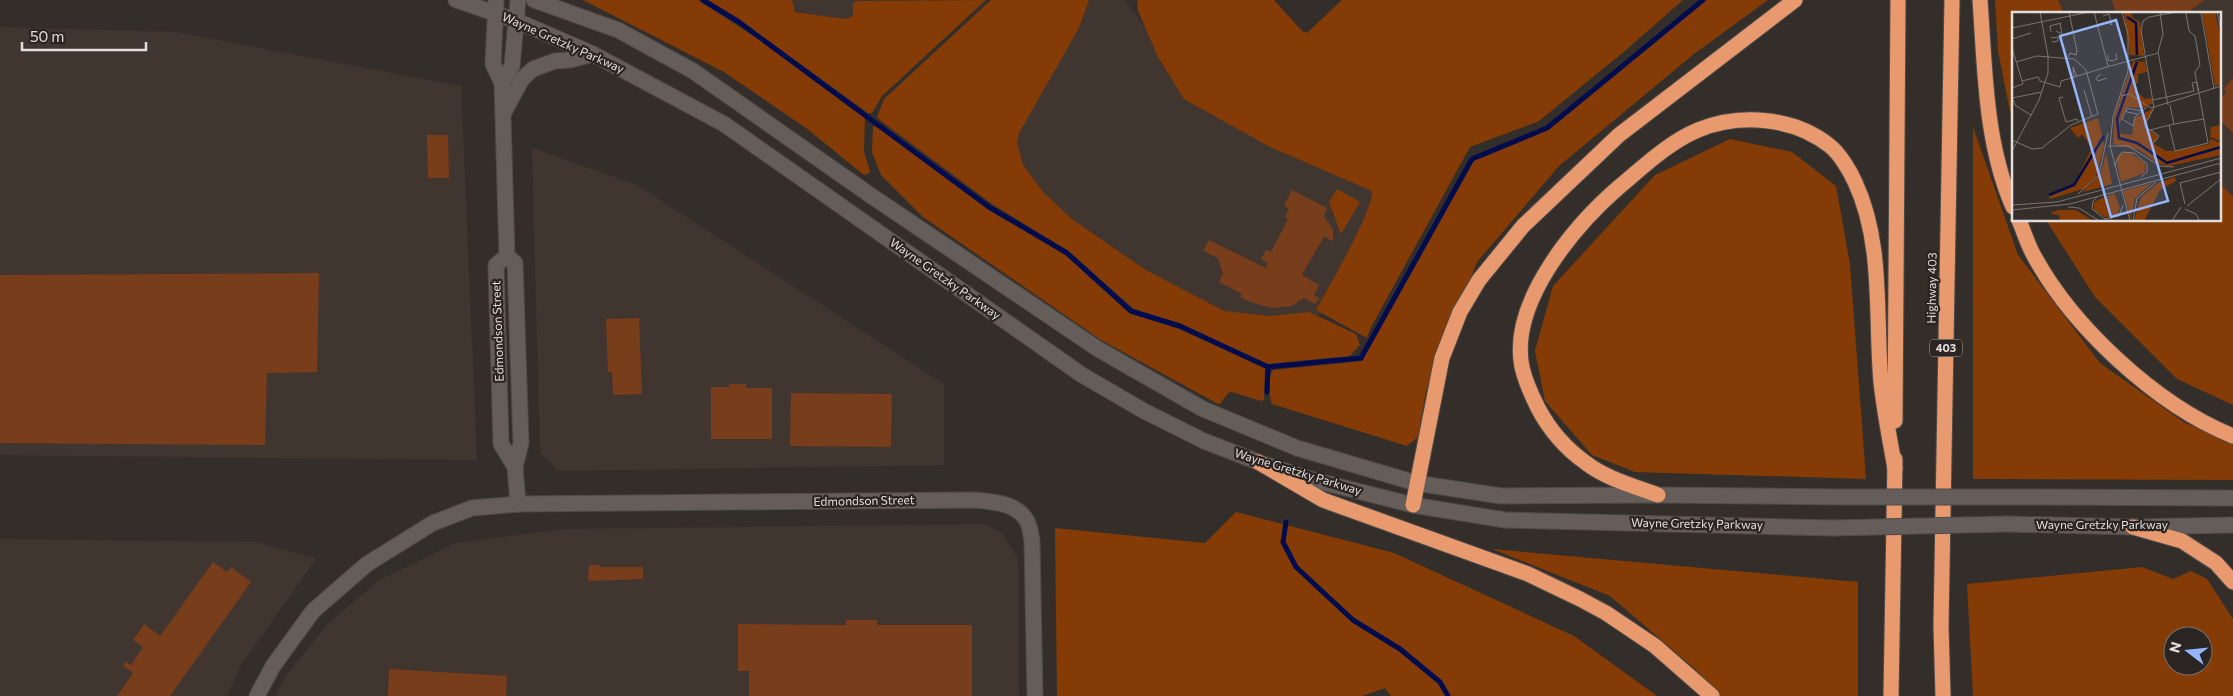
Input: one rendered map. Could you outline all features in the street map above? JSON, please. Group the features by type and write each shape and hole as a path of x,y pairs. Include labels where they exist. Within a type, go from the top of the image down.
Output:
{"highway":[{"path":"1413,505 1442,358 1460,312 1479,280 1523,226 1619,135 1795,0"},
{"path":"1891,696 1898,0"},
{"name":"Highway 403","path":"1943,696 1941,626 1952,0"},
{"path":"1980,0 1991,125 2002,181 2012,205"},
{"path":"1658,494 1619,481 1588,465 1549,429 1533,398 1522,366 1521,345 1524,321 1536,290 1560,253 1579,225 1606,198 1646,164 1698,130 1748,119 1792,127 1813,136 1831,147 1855,181 1867,214 1875,257 1881,382 1894,469"},
{"path":"2019,221 2032,252 2054,287 2102,345 2133,374 2168,399 2218,430 2233,436"},
{"path":"1258,462 1323,500 1528,574 1580,599 1606,613 1655,646 1712,696"},
{"path":"2133,527 2182,541 2216,563 2233,582"},
{"path":"1941,626 1952,696"}],"main road":[{"name":"Wayne Gretzky Parkway","path":"456,0 496,6 517,21 593,54 724,124 1082,375 1144,411 1204,441 1258,462 1310,478 1413,505 1505,520 1833,528 2007,524 2133,527 2233,525"},
{"name":"Edmondson Street","path":"502,83 512,66 518,0"},
{"name":"Wayne Gretzky Parkway","path":"534,0 618,30 693,71 1025,301 1098,349 1203,409 1297,448 1416,483 1501,496 1658,494 1842,497 2233,498"},
{"name":"Edmondson Street","path":"496,6 494,64 502,83 507,256 515,263 521,443 515,467 518,504"},
{"path":"502,115 522,79 533,69 555,61 570,60 593,54"},
{"name":"Edmondson Street","path":"257,696 273,666 313,611 367,564 433,523 472,508 518,504 976,500 999,503 1016,509 1028,521 1032,541 1035,696"}],"shaded area":[{"path":"583,0 698,0 787,58 865,116 864,152 870,171 864,175 806,128 724,72"},
{"path":"707,0 792,0 795,12 845,19 853,16 853,3 858,1 986,0 882,96 872,113 868,113 770,42"},
{"path":"783,0 931,0 891,33 795,10"},
{"path":"991,0 1089,0 1079,28 1019,133 1017,143 1023,165 1044,193 1072,219 1144,269 1224,311 1270,316 1309,312 1356,334 1360,345 1350,356 1268,364 1182,325 1134,309 1068,251 992,204 881,121 877,117 884,99"},
{"path":"1078,0 1125,0 1192,93 1387,193 1300,350 1186,298 995,176"},
{"path":"1137,0 1274,0 1302,31 1307,33 1342,0 1683,0 1626,50 1539,121 1470,147 1370,329 1367,338 1316,310 1340,268 1366,215 1372,191 1270,147 1184,99 1158,57 1138,11"},
{"path":"1705,0 1768,0 1694,54 1559,166 1477,262 1426,391 1418,437 1407,446 1272,404 1269,382 1273,370 1362,361 1473,161 1547,130"},
{"path":"1995,0 2058,0 2063,12 2012,12 2012,122 1998,51"},
{"path":"2058,0 2233,0 2233,196 2220,184 2220,12 2063,12"},
{"path":"0,27 175,32 461,86 477,460 0,455"},
{"path":"876,126 989,210 1063,253 1129,313 1179,329 1265,368 1264,400 1261,401 1232,392 1228,393 1218,404 1101,340 923,217 881,175 872,152 873,127"},
{"path":"1973,127 2018,255 2100,363 2185,423 2233,442 2233,480 1973,479"},
{"path":"1730,139 1792,152 1836,186 1850,264 1866,479 1635,472 1592,455 1545,401 1535,351 1553,286 1655,175"},
{"path":"532,148 637,185 944,384 944,465 558,471 540,453"},
{"path":"2220,184 2233,196 2233,405 2177,379 2095,297 2047,221 2220,221"},
{"path":"1337,189 1360,202 1341,234 1329,202"},
{"path":"1236,512 1394,553 1574,636 1657,696 1391,696 1385,688 1362,696 1057,696 1055,528 1205,543"},
{"path":"984,524 1002,533 1018,559 1019,696 275,696 286,676 326,626 378,581 455,543 565,529"},
{"path":"0,539 257,542 316,559 241,665 227,696 0,696"},
{"path":"1492,549 1858,582 1858,696 1721,696 1694,668 1610,596"},
{"path":"2142,567 2173,579 2191,571 2207,579 2233,619 2233,696 1973,696 1967,584"}],"building":[{"path":"2112,0 2205,0 2188,12 2115,12"},
{"path":"2233,78 2233,133 2220,120 2220,99 2226,93 2223,89"},
{"path":"427,135 448,135 449,178 428,178"},
{"path":"1292,190 1327,208 1324,216 1333,230 1333,241 1324,237 1302,275 1319,285 1314,295 1319,298 1315,304 1304,298 1292,306 1272,308 1250,302 1240,297 1242,294 1219,282 1223,274 1218,258 1203,251 1209,240 1266,268 1268,263 1261,259 1266,250 1271,252 1288,219 1285,217 1289,209 1284,206"},
{"path":"319,273 317,372 267,373 265,445 0,443 0,275"},
{"path":"639,318 642,394 613,395 612,372 608,372 606,319"},
{"path":"729,384 746,384 746,388 772,388 772,439 711,439 711,387 729,387"},
{"path":"791,393 892,394 891,447 790,446"},
{"path":"213,562 227,572 231,567 251,582 170,696 117,696 133,673 123,666 126,662 131,665 143,647 133,640 144,624 160,636"},
{"path":"589,565 600,565 600,567 643,567 643,579 589,581"},
{"path":"846,620 877,620 877,625 972,625 972,696 749,696 749,671 738,671 738,624 846,625"},
{"path":"389,669 507,676 506,696 388,696"}],"waterway":[{"path":"703,0 739,22 989,207 1067,253 1131,311 1180,326 1268,367 1361,358 1472,159 1547,128 1703,0"},
{"path":"1267,392 1268,367"},
{"path":"1286,522 1283,542 1296,567 1353,620 1400,649 1440,682 1448,696"}]}
